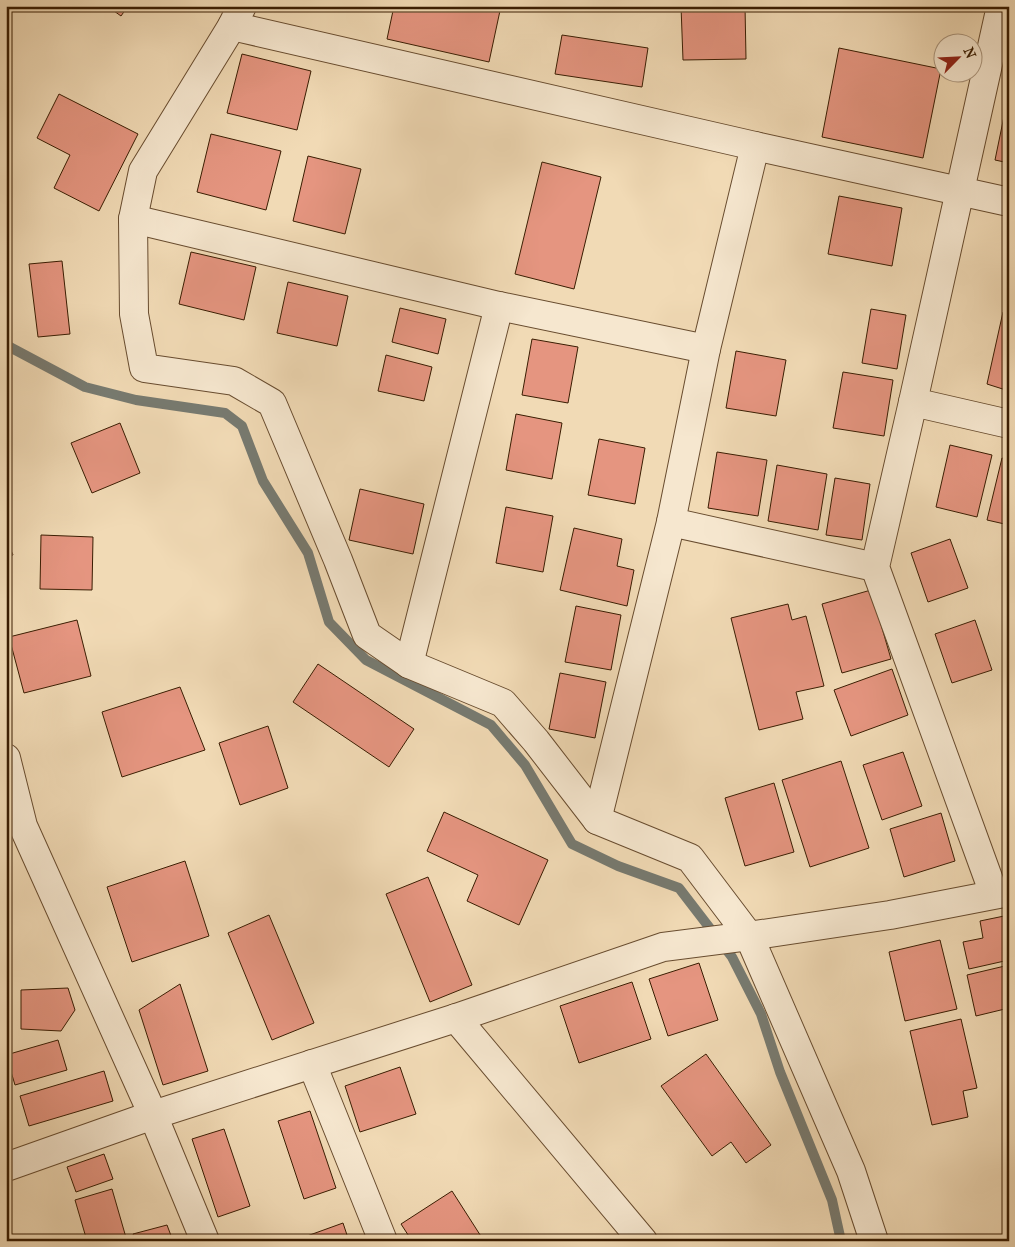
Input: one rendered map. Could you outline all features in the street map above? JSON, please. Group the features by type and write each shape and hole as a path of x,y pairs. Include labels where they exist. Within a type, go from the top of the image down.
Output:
{"street":[{"path":"6,1167 153,1115 456,1018 663,947 890,915 1001,893 875,567 1001,6"},
{"path":"874,1241 851,1171 741,937 690,858 597,820 536,741 503,703 409,664 367,635 338,560 272,403 234,381 144,368 134,314 133,219 143,171 237,16 755,146 1009,202"},
{"path":"597,820 671,522 706,349 755,146"},
{"path":"133,219 499,306 706,349"},
{"path":"409,664 499,306"},
{"path":"913,402 1009,424"},
{"path":"671,522 875,567"},
{"path":"6,758 23,826 153,1115 205,1241"},
{"path":"456,1018 643,1241"},
{"path":"312,1064 382,1241"}],"building":[{"path":"107,6 128,6 121,16"},
{"path":"394,6 501,6 489,62 387,39"},
{"path":"681,6 745,6 746,59 683,60"},
{"path":"562,35 648,48 642,87 555,74"},
{"path":"839,48 932,67 932,82 938,82 923,158 822,137"},
{"path":"242,54 311,71 297,130 227,113"},
{"path":"1009,92 1009,163 995,160"},
{"path":"59,94 138,134 99,211 54,188 70,155 37,138"},
{"path":"211,134 281,151 266,210 197,192"},
{"path":"308,156 361,169 345,234 293,221"},
{"path":"542,162 601,177 574,289 515,274"},
{"path":"839,196 902,208 892,266 828,254"},
{"path":"191,252 256,267 244,320 179,304"},
{"path":"62,261 70,334 38,337 29,264"},
{"path":"288,282 348,296 337,346 277,333"},
{"path":"400,308 446,319 438,354 392,342"},
{"path":"871,309 906,315 897,369 862,363"},
{"path":"1003,312 1009,313 1009,391 987,384"},
{"path":"532,339 578,347 568,403 522,395"},
{"path":"736,351 786,360 776,416 726,408"},
{"path":"386,355 432,367 424,401 378,391"},
{"path":"843,372 893,380 884,436 833,428"},
{"path":"516,414 562,423 552,479 506,470"},
{"path":"120,423 140,473 92,493 71,443"},
{"path":"599,439 645,448 635,504 588,495"},
{"path":"950,445 992,455 977,517 936,507"},
{"path":"717,452 767,460 758,516 708,508"},
{"path":"1002,458 1009,460 1009,525 987,520"},
{"path":"777,465 827,474 818,530 768,521"},
{"path":"835,478 870,484 862,540 826,535"},
{"path":"360,489 424,504 413,554 349,540"},
{"path":"506,507 553,516 543,572 496,563"},
{"path":"574,528 622,539 617,566 634,570 627,606 560,590"},
{"path":"41,535 93,537 92,590 40,589"},
{"path":"6,538 13,555 6,558"},
{"path":"950,539 968,588 928,602 911,553"},
{"path":"871,590 891,659 842,673 822,604"},
{"path":"788,604 792,620 806,616 824,686 796,692 803,719 759,730 731,618"},
{"path":"576,606 621,615 611,670 565,662"},
{"path":"77,620 91,676 24,693 9,637"},
{"path":"975,620 992,670 952,683 935,634"},
{"path":"318,664 414,729 389,767 293,702"},
{"path":"892,669 908,715 851,736 834,690"},
{"path":"560,673 606,682 595,738 549,729"},
{"path":"180,687 205,750 122,777 102,712"},
{"path":"268,726 288,788 240,805 219,743"},
{"path":"903,752 922,806 882,820 863,765"},
{"path":"841,761 869,848 810,867 782,780"},
{"path":"774,783 794,852 745,866 725,798"},
{"path":"444,812 548,860 519,925 467,901 478,875 427,851"},
{"path":"941,813 955,861 904,877 890,829"},
{"path":"185,861 209,936 132,962 107,887"},
{"path":"428,877 472,985 430,1002 386,894"},
{"path":"269,915 314,1023 272,1040 228,933"},
{"path":"1009,915 1009,960 969,969 963,942 983,938 980,921"},
{"path":"940,940 957,1009 905,1021 889,952"},
{"path":"699,963 718,1020 668,1036 649,979"},
{"path":"1009,965 1009,1008 976,1016 967,975"},
{"path":"632,982 651,1039 579,1063 560,1006"},
{"path":"180,984 208,1071 163,1085 139,1010"},
{"path":"68,988 75,1010 61,1031 21,1029 21,990"},
{"path":"961,1019 977,1088 963,1091 968,1117 932,1125 910,1031"},
{"path":"58,1040 67,1070 15,1085 6,1055"},
{"path":"706,1054 771,1145 746,1163 731,1142 712,1156 661,1086"},
{"path":"400,1067 416,1114 360,1132 345,1086"},
{"path":"104,1071 113,1101 29,1126 20,1096"},
{"path":"310,1111 336,1188 304,1199 278,1121"},
{"path":"224,1129 250,1206 218,1217 192,1139"},
{"path":"104,1154 113,1179 76,1192 67,1167"},
{"path":"112,1189 127,1241 87,1241 75,1200"},
{"path":"452,1191 484,1241 412,1241 401,1224"},
{"path":"343,1223 349,1241 309,1241 307,1236"},
{"path":"167,1225 173,1241 136,1241 133,1234"}],"waterway":[{"path":"6,345 85,387 136,400 225,413 242,426 263,481 308,553 329,622 366,660 491,725 525,765 572,844 618,866 679,888 732,957 761,1014 780,1072 832,1200 841,1241"}]}
